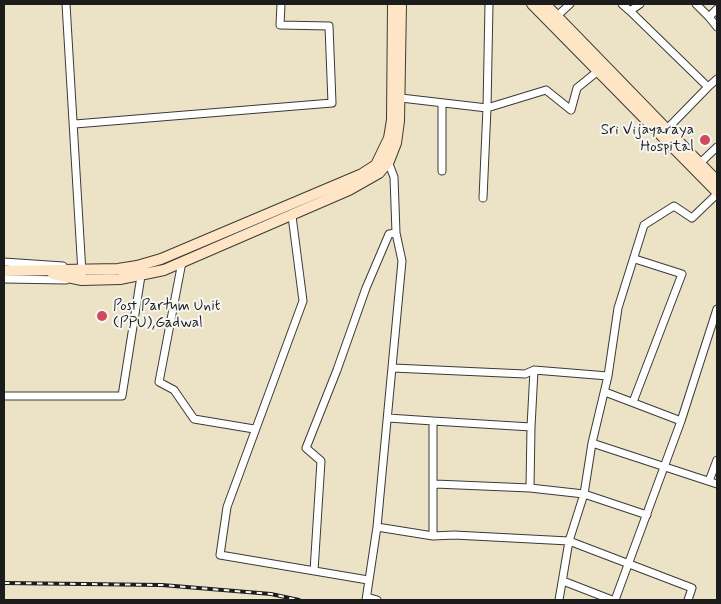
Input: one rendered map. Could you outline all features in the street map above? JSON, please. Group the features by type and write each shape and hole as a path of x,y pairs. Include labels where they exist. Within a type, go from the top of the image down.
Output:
{"main road":[{"path":"4,271 82,268 118,269 161,259 346,183 376,165 386,158 392,120 393,4"},
{"path":"38,271 82,280 141,276 182,262 292,216 366,182 379,173 396,143 401,98 402,4"},
{"path":"532,4 598,71 697,166 717,180"},
{"path":"545,4 667,129 717,193"}],"street":[{"path":"4,279 82,280 75,124 66,4"},
{"path":"75,124 332,103 328,26 280,25 280,4"},
{"path":"483,198 489,4"},
{"path":"557,16 570,4"},
{"path":"622,4 708,87"},
{"path":"630,11 640,4"},
{"path":"696,4 717,27"},
{"path":"709,17 717,8"},
{"path":"401,98 486,108 546,90 571,110 578,88 598,71"},
{"path":"667,129 717,79"},
{"path":"442,103 442,171"},
{"path":"697,166 717,146"},
{"path":"377,600 366,598 377,528 402,261 396,233 394,177 386,158"},
{"path":"559,600 569,541 584,494 592,443 606,392 618,308 635,259 644,225 674,206 692,218 717,193"},
{"path":"292,216 303,301 254,429 227,508 220,555 368,580"},
{"path":"314,571 321,461 306,448 337,370 366,288 389,234 396,233"},
{"path":"633,402 682,274 635,259"},
{"path":"4,262 35,262 82,268"},
{"path":"182,262 159,382 174,390 194,419 254,429"},
{"path":"4,396 122,396 141,276"},
{"path":"562,581 613,600 647,515 681,421 717,309"},
{"path":"393,368 525,374 534,370 608,376"},
{"path":"530,488 534,370"},
{"path":"606,392 681,421"},
{"path":"388,418 531,427"},
{"path":"433,420 435,484 433,536"},
{"path":"592,443 717,484"},
{"path":"709,482 717,460"},
{"path":"435,484 530,488 584,494 647,515"},
{"path":"377,528 433,536 454,535 569,541 692,588 688,600"}],"railway":[{"path":"4,583 162,585 271,594 299,600"}],"place":[{"name":"Sri Vijayaraya Hospital","path":"705,140"},
{"name":"Post Partum Unit (PPU),Gadwal","path":"102,316"}]}
